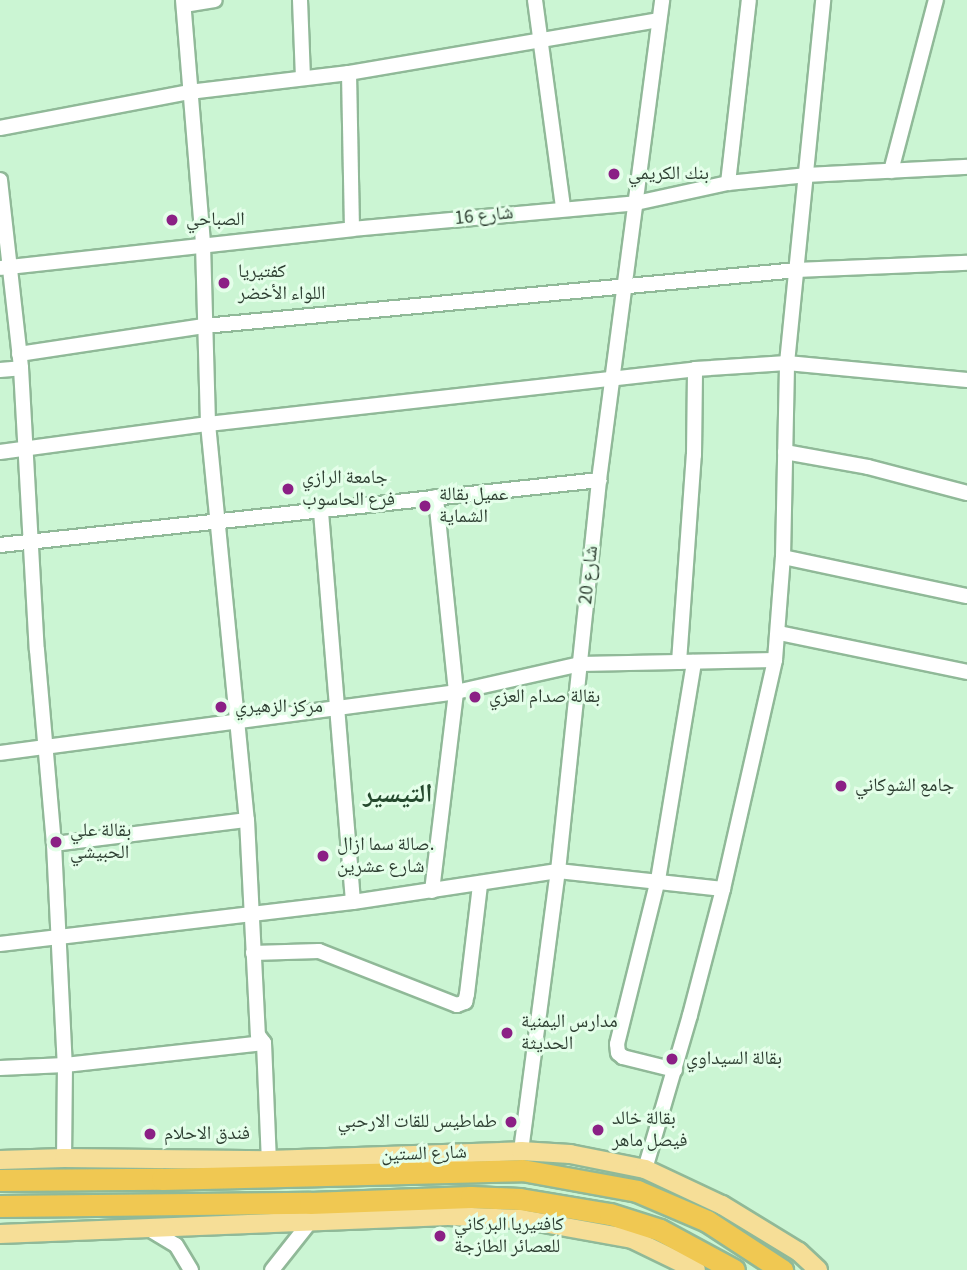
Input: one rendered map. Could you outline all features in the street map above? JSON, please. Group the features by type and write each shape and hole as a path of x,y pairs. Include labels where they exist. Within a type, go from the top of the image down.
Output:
{"highway":[{"name":"شارع الستين","path":"0,1180 162,1180 385,1164 522,1170 637,1191 707,1221 782,1270"},
{"path":"0,1206 310,1213 471,1197 520,1199 610,1214 660,1230 734,1270"}],"main road":[{"name":"شارع الستين","path":"0,1160 269,1160 385,1164 521,1151 570,1154 645,1170 722,1205 799,1252 818,1270"},
{"path":"0,1234 147,1228 310,1213 521,1219 632,1239 696,1270"}],"street":[{"path":"215,0 183,3 203,244 208,424 247,820 258,1035 264,1043 269,1160"},
{"path":"300,0 303,78"},
{"path":"535,0 563,208"},
{"name":"شارع 20","path":"521,1151 558,871 599,480 662,0"},
{"path":"728,183 749,0"},
{"path":"645,1170 675,1070 723,889 775,660 783,556 787,363 808,175 823,0"},
{"path":"891,172 936,0"},
{"path":"0,128 189,92 349,73 541,38 659,20"},
{"path":"349,73 352,229"},
{"name":"شارع 16","path":"5,267 203,244 636,203 728,183 808,175 967,167"},
{"path":"0,180 5,267 20,361 44,746 54,844 65,1065 64,1158"},
{"path":"0,370 20,361 204,326 797,270 967,263"},
{"path":"0,453 208,424 695,369 787,363 967,380"},
{"path":"675,1070 624,1057 618,1053 617,1044 658,880 686,662 695,369"},
{"path":"785,452 868,467 967,493"},
{"path":"0,545 599,480"},
{"path":"432,891 456,692 436,497"},
{"path":"321,512 353,902"},
{"path":"783,556 967,596"},
{"path":"779,632 967,672"},
{"path":"0,753 456,692 580,664 775,660"},
{"path":"54,844 247,820"},
{"path":"0,944 353,902 480,885 558,871 723,889"},
{"path":"253,953 319,951 457,1005 465,1002 467,994 480,885"},
{"path":"0,1068 65,1065 264,1043"},
{"path":"277,1267 310,1213"},
{"path":"147,1228 176,1245 191,1270"}],"place":[{"name":"بنك الكريمي","path":"614,174"},
{"name":"الصباحي","path":"172,220"},
{"name":"كفتيريا اللواء الأخضر","path":"224,283"},
{"name":"جامعة الرازي فرع الحاسوب","path":"288,489"},
{"name":"عميل بقالة الشماية","path":"425,506"},
{"name":"بقالة صدام العزي","path":"475,697"},
{"name":"مركز الزهيري","path":"221,707"},
{"name":"جامع الشوكاني","path":"841,786"},
{"name":"بقالة علي الحبيشي","path":"56,842"},
{"name":"صالة سما ازال. شارع عشرين","path":"323,856"},
{"name":"مدارس اليمنية الحديثة","path":"507,1033"},
{"name":"بقالة السيداوي","path":"672,1059"},
{"name":"طماطيس للقات الارحبي","path":"511,1122"},
{"name":"بقالة خالد فيصل ماهر","path":"598,1130"},
{"name":"فندق الاحلام","path":"150,1134"},
{"name":"كافتيريا البركاني للعصائر الطازجة","path":"440,1236"}],"district":[{"name":"التيسير","path":"398,794"}]}
